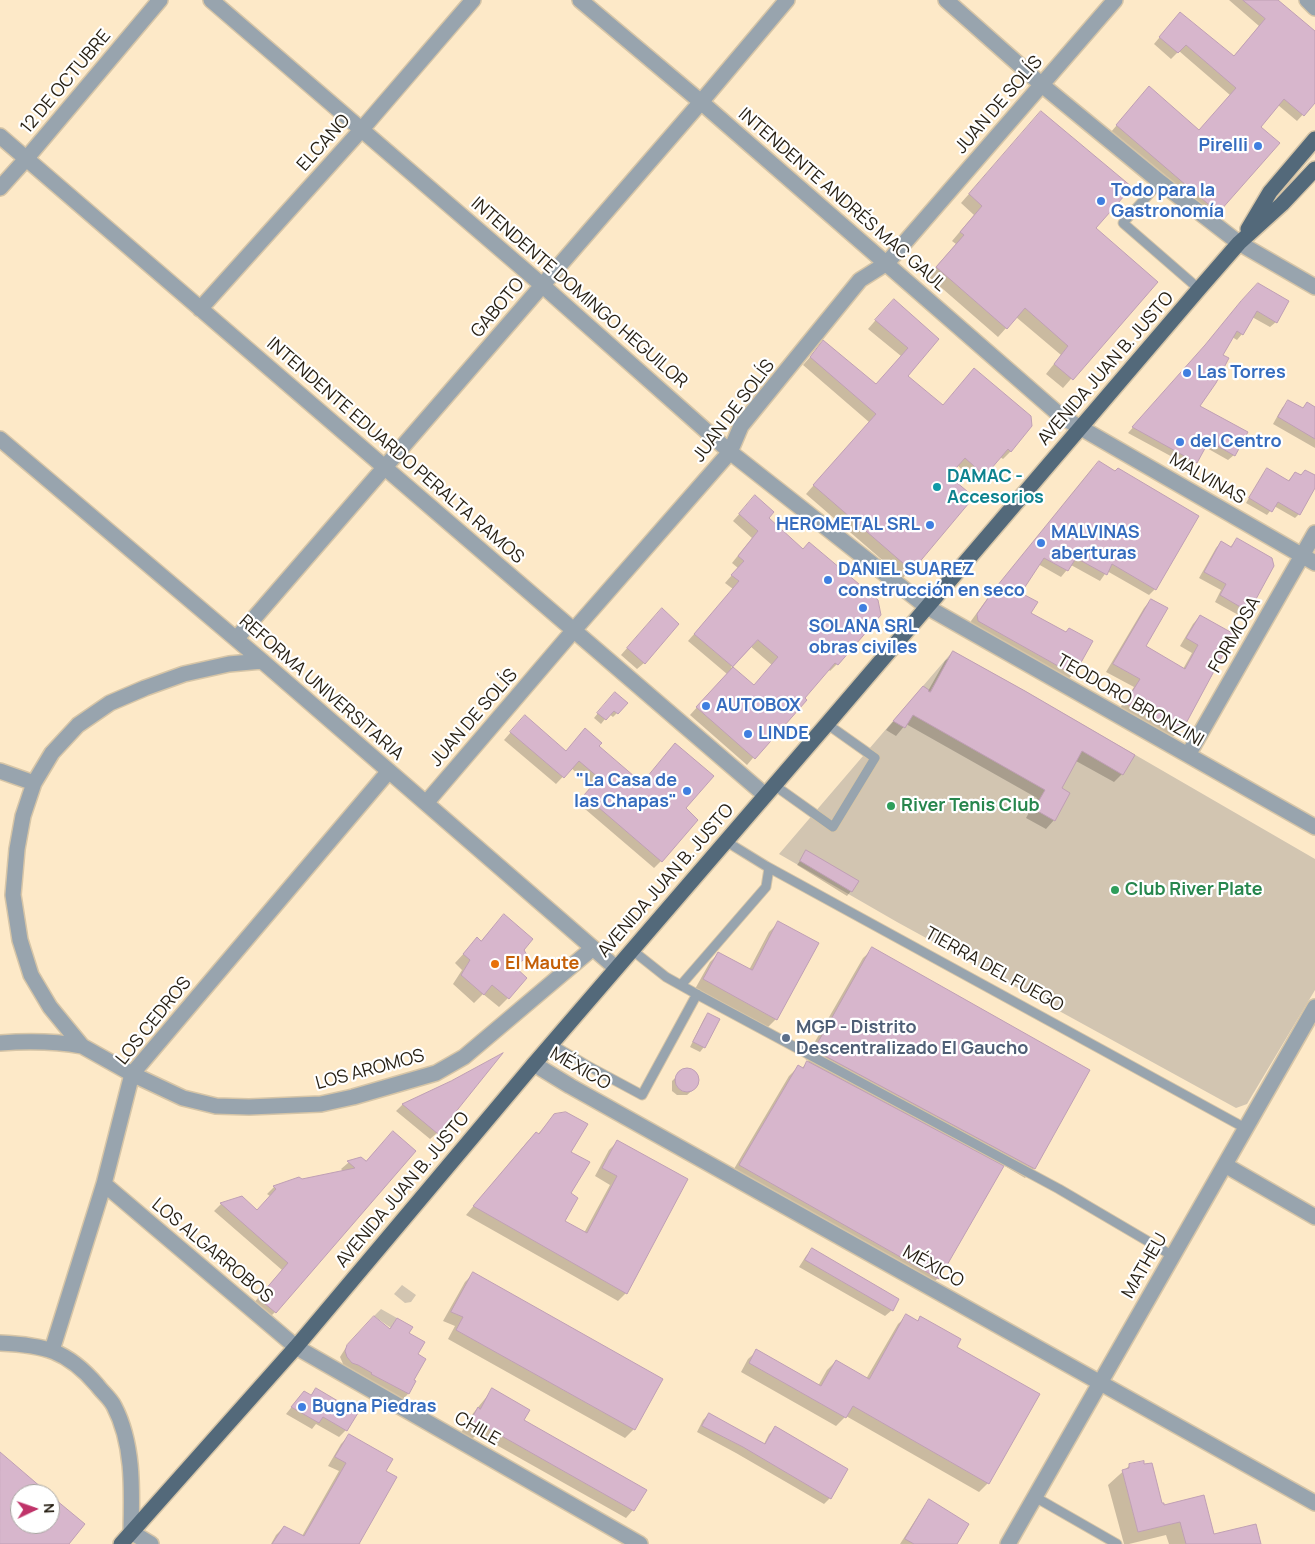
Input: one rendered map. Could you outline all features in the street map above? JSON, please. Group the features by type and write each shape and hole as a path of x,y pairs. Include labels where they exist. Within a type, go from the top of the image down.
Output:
{"main road":[{"name":"AVENIDA JUAN B. JUSTO","path":"1239,243 1270,192 1315,138"},
{"name":"AVENIDA JUAN B. JUSTO","path":"126,1538 296,1347 551,1044 727,842 769,790 828,724 1199,289 1239,243 1282,204 1315,169"}],"street":[{"name":"12 DE OCTUBRE","path":"0,188 160,0"},
{"name":"INTENDENTE DOMINGO HEGUILOR","path":"211,0 542,285 730,452 927,607"},
{"name":"ELCANO","path":"200,308 362,129 473,0"},
{"name":"INTENDENTE ANDRÉS MAC GAUL","path":"580,0 701,102 1062,417 1080,428"},
{"name":"GABOTO","path":"236,639 386,468 787,0"},
{"path":"946,0 1042,85 1160,182 1239,243 1315,288"},
{"name":"JUAN DE SOLÍS","path":"426,803 730,452 741,426 860,280 887,263 1115,0"},
{"path":"1307,0 1315,8"},
{"name":"INTENDENTE EDUARDO PERALTA RAMOS","path":"0,136 574,630 769,790"},
{"name":"MALVINAS","path":"1080,428 1309,559"},
{"name":"REFORMA UNIVERSITARIA","path":"0,439 262,661 616,968"},
{"name":"FORMOSA","path":"1188,755 1309,559 1315,533"},
{"name":"TEODORO BRONZINI","path":"927,607 1315,827"},
{"name":"LOS AROMOS","path":"262,661 229,664 184,674 110,703 78,725 52,753 34,783 23,816 17,849 14,895 20,940 31,975 50,1006 82,1046 132,1074 183,1098 216,1106 280,1107 320,1104 353,1097 436,1073 464,1057 593,948"},
{"path":"0,771 34,783"},
{"name":"LOS CEDROS","path":"52,1350 104,1184 132,1074 389,771"},
{"name":"MATHEU","path":"1008,1544 1315,1006"},
{"path":"0,1043 30,1040 61,1042 82,1046"},
{"name":"MÉXICO","path":"534,1064 1315,1503"},
{"path":"1224,1165 1315,1217"},
{"name":"LOS ALGARROBOS","path":"104,1184 296,1347"},
{"path":"0,1343 52,1350 68,1358 87,1373 113,1405 122,1425 128,1450 132,1488 126,1538 151,1544"},
{"name":"CHILE","path":"296,1347 640,1544"}],"lane":[{"path":"1160,182 1123,223 1199,289"},
{"path":"769,790 833,827 875,758 828,724"},
{"name":"TIERRA DEL FUEGO","path":"727,842 769,868 1245,1128"},
{"path":"681,985 766,887 769,868"},
{"path":"632,950 681,985 1059,1189 1173,1256"},
{"path":"551,1044 642,1095 697,994"},
{"path":"1035,1497 1117,1544"}],"shaded area":[{"name":"Club River Plate","path":"953,651 1315,859 1315,990 1247,1104 1236,1108 897,922 779,854"},
{"path":"402,1285 416,1295 411,1302 405,1303 394,1294"},
{"path":"381,1309 397,1318 391,1328 374,1316"}],"building":[{"path":"1243,0 1278,0 1315,31 1315,103 1304,116 1284,99 1261,127 1280,143 1220,211 1215,210 1116,125 1149,86 1199,130 1236,88 1186,45 1178,53 1159,37 1180,12 1234,56 1265,19"},
{"path":"1041,111 1132,187 1096,228 1158,282 1073,380 1054,364 1068,346 1025,308 1007,329 936,267 964,235 960,232 982,206 969,194"},
{"path":"1258,283 1289,301 1277,323 1257,311 1243,335 1237,331 1223,355 1229,358 1216,383 1200,406 1248,432 1235,456 1209,441 1197,463 1132,427 1205,345 1241,301"},
{"path":"894,299 939,339 908,376 943,405 974,368 1031,416 1032,426 1011,452 1008,449 985,476 965,458 949,476 974,497 912,571 813,485 876,414 810,357 823,340 876,384 908,348 875,320"},
{"path":"1288,400 1303,408 1307,402 1315,407 1315,439 1278,417"},
{"path":"1099,461 1115,471 1118,468 1199,516 1156,590 1112,564 1107,575 1076,558 1068,571 1044,558 1021,593 1038,602 1031,613 1066,632 1069,628 1093,641 1074,675 978,621 977,614 993,591"},
{"path":"1267,468 1289,481 1295,472 1301,475 1305,470 1315,475 1315,488 1300,515 1278,502 1272,512 1249,498"},
{"path":"755,495 774,512 769,518 803,549 809,542 878,600 881,615 838,665 835,663 805,698 807,700 755,759 696,707 733,667 694,634 739,581 731,575 744,561 738,556 758,531 739,514","holes":["758,640 778,657 754,685 733,667"]},
{"path":"1237,538 1272,558 1274,566 1249,612 1220,595 1226,584 1204,572 1221,541 1231,547"},
{"path":"1151,599 1168,608 1146,646 1185,669 1198,645 1186,638 1200,615 1234,634 1183,729 1175,731 1125,703 1140,679 1113,664"},
{"path":"662,608 679,624 645,664 627,648"},
{"path":"953,651 1135,755 1123,775 1082,751 1062,788 1070,793 1055,821 1034,809 1045,790 913,715 905,728 893,721 923,686 930,692"},
{"path":"615,692 628,703 618,714 614,711 606,720 597,713"},
{"path":"525,715 566,751 585,728 602,743 599,746 642,783 675,743 714,776 686,808 698,820 662,862 584,795 599,778 579,761 564,778 510,732"},
{"path":"806,850 859,881 852,892 800,861"},
{"path":"504,914 533,939 524,950 528,957 514,966 527,978 509,999 492,985 484,995 461,975 470,960 463,954 477,937 481,941"},
{"path":"778,921 819,943 777,1020 703,979 718,952 752,970"},
{"path":"872,947 1090,1070 1035,1169 814,1050"},
{"path":"708,1013 720,1019 705,1048 693,1042"},
{"path":"503,1053 438,1134 402,1104 451,1081"},
{"path":"807,1061 1004,1166 939,1279 739,1165 798,1065 803,1068"},
{"path":"687,1068 692,1069 698,1075 698,1085 692,1091 687,1092 682,1091 676,1085 675,1080 676,1075 682,1069"},
{"path":"566,1112 588,1124 571,1152 590,1162 571,1193 578,1198 565,1221 587,1233 617,1176 602,1168 617,1140 688,1179 627,1294 473,1206 536,1132 539,1134 554,1114"},
{"path":"393,1131 416,1151 276,1313 258,1298 288,1263 220,1203 242,1196 257,1210 276,1189 273,1186 299,1177 302,1179 355,1168 347,1161 361,1157 366,1161"},
{"path":"812,1248 899,1299 893,1311 805,1260"},
{"path":"473,1272 663,1379 635,1430 456,1330 463,1317 451,1312"},
{"path":"906,1314 918,1321 920,1316 961,1339 957,1347 1040,1394 989,1484 853,1406 846,1418 749,1363 756,1349 821,1386 836,1360 869,1379"},
{"path":"374,1316 390,1329 397,1318 413,1327 409,1333 425,1342 418,1354 426,1359 414,1380 416,1381 409,1394 352,1363 347,1357 345,1351 347,1345"},
{"path":"316,1388 358,1413 347,1431 323,1417 319,1423 291,1407 304,1391 311,1395"},
{"path":"492,1388 530,1410 524,1420 647,1490 634,1511 484,1426 481,1432 468,1425"},
{"path":"709,1413 765,1444 775,1426 848,1469 831,1499 743,1447 702,1426"},
{"path":"349,1434 393,1459 386,1471 397,1477 359,1544 272,1544 284,1526 304,1536 346,1463 335,1457"},
{"path":"0,1452 37,1484 10,1484 10,1534 60,1534 60,1503 85,1524 69,1544 0,1544"},
{"path":"1144,1461 1144,1464 1152,1463 1164,1505 1204,1495 1214,1534 1256,1524 1261,1544 1186,1544 1180,1522 1138,1532 1122,1470 1129,1468 1129,1464"},
{"path":"929,1499 969,1524 957,1544 914,1544 905,1539"}],"place":[{"name":"Pirelli","path":"1258,146"},
{"name":"Todo para la Gastronomía","path":"1101,201"},
{"name":"Las Torres","path":"1187,373"},
{"name":"del Centro","path":"1180,442"},
{"name":"DAMAC - Accesorios","path":"937,487"},
{"name":"HEROMETAL SRL","path":"930,525"},
{"name":"MALVINAS aberturas","path":"1041,543"},
{"name":"DANIEL SUAREZ construcción en seco","path":"828,580"},
{"name":"SOLANA SRL obras civiles","path":"863,608"},
{"name":"AUTOBOX","path":"706,706"},
{"name":"LINDE","path":"748,734"},
{"name":"\"La Casa de las Chapas\"","path":"687,791"},
{"name":"River Tenis Club","path":"891,806"},
{"name":"Club River Plate","path":"1115,890"},
{"name":"El Maute","path":"495,964"},
{"name":"MGP - Distrito Descentralizado El Gaucho","path":"786,1038"},
{"name":"Bugna Piedras","path":"302,1407"}]}
